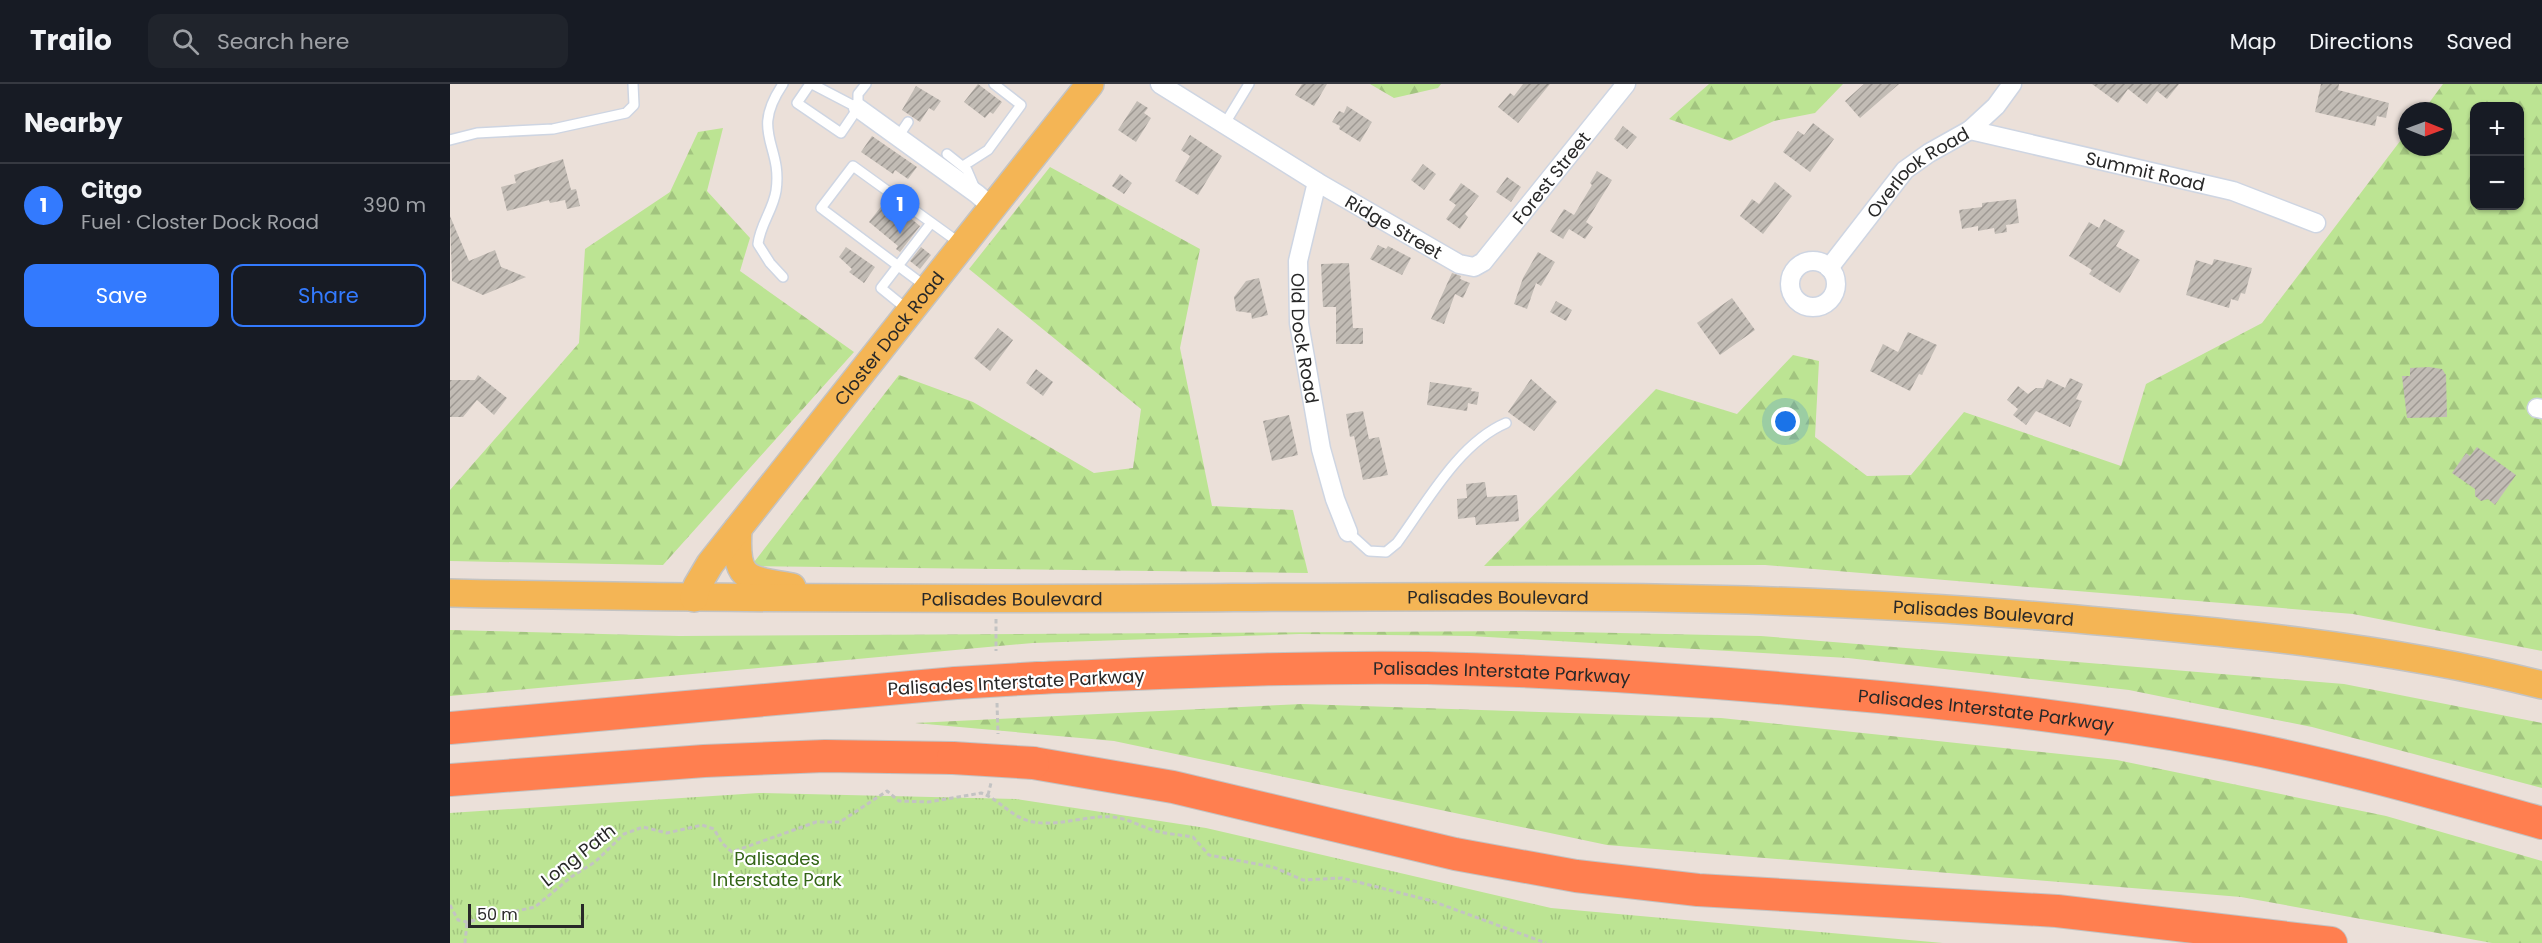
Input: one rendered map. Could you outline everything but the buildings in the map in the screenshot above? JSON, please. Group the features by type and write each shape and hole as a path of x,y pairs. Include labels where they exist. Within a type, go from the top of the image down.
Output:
{"highway":[{"name":"Palisades Interstate Parkway","path":"450,728 956,683 1038,678 1263,669 1426,668 1621,676 1923,700 2082,720 2219,742 2368,775 2542,823"},
{"path":"450,780 704,761 825,756 954,758 1033,763 1173,788 1455,854 1576,876 1698,890 2057,911 2331,943"}],"main road":[{"name":"Closter Dock Road","path":"694,598 702,576 963,246 985,201 1090,84"},
{"path":"738,529 737,560 743,571 753,579 867,599"},
{"name":"Palisades Boulevard","path":"450,593 867,599 1514,595 1723,599 1917,607 2081,620 2353,648 2435,661 2542,685"}],"street":[{"path":"1160,84 1317,182"},
{"name":"Forest Street","path":"1474,267 1483,262 1626,84"},
{"name":"Overlook Road","path":"1829,268 1905,170 1929,153 1970,130 1995,106 2012,84"},
{"path":"858,108 903,129 985,201"},
{"name":"Summit Road","path":"1970,130 2233,191 2316,223"},
{"name":"Ridge Street","path":"1317,182 1459,264 1474,267"},
{"name":"Old Dock Road","path":"1317,182 1298,261 1299,323 1321,449 1335,499 1348,532"}],"lane":[{"path":"450,140 477,133 553,129 626,113 634,105 633,84"},
{"path":"783,84 771,101 767,112 766,124 777,181 774,201 758,244 783,277"},
{"path":"858,108 811,84 797,104 841,133 858,108 858,94 866,84"},
{"path":"963,166 988,150 1021,105 994,84"},
{"path":"1224,125 1249,84"},
{"path":"947,154 971,175 985,201"},
{"path":"928,289 821,208 853,166 963,246"},
{"path":"910,312 881,288 931,223"},
{"path":"1348,532 1369,551 1386,552 1397,543 1457,461 1477,440 1506,423"}],"path":[{"path":"996,651 997,599"},
{"path":"997,695 998,734"},
{"name":"Long Path","path":"467,922 536,906 571,877 595,862 624,834 644,827 667,833 702,825 714,829 722,843 732,852 816,822 840,822 887,791 899,801 919,802 981,793 988,795 1013,816 1047,825 1112,816 1130,820 1158,832 1193,837 1209,855 1273,867 1303,880 1342,878 1432,901 1546,943"},
{"path":"450,905 458,920 467,922 465,943"}],"green space":[{"path":"1370,84 1441,84 1438,88 1394,98"},
{"path":"1709,84 1843,84 1815,113 1774,121 1730,141 1669,119"},
{"path":"2443,84 2542,84 2542,651 2353,614 1765,565 1484,566 1656,389 1737,414 1793,355 1819,361 1815,437 1867,476 1911,475 1964,412 2121,466 2146,384 2262,323 2398,144 2398,156 2452,156 2452,102 2430,102"},
{"path":"723,128 707,191 750,238 740,271 854,352 663,565 450,561 450,490 579,343 585,249 670,192 698,132"},
{"path":"1050,167 1200,249 1180,348 1212,506 1293,510 1308,573 751,566 899,375 973,402 1094,473 1133,468 1141,409 969,269"},
{"path":"450,630 679,636 1522,631 1761,636 2344,684 2542,723 2542,788 2312,727 2129,690 1848,658 1471,636 1300,634 1033,643 450,696"},
{"path":"1302,704 1721,718 2117,760 2386,816 2542,861 2542,943 2492,943 2241,897 1607,845 1114,741 915,723"},
{"name":"Palisades Interstate Park","path":"759,793 1016,799 1206,828 1551,908 1943,943 450,943 450,813"}],"place":[{"name":"Citgo","path":"900,234"}]}
